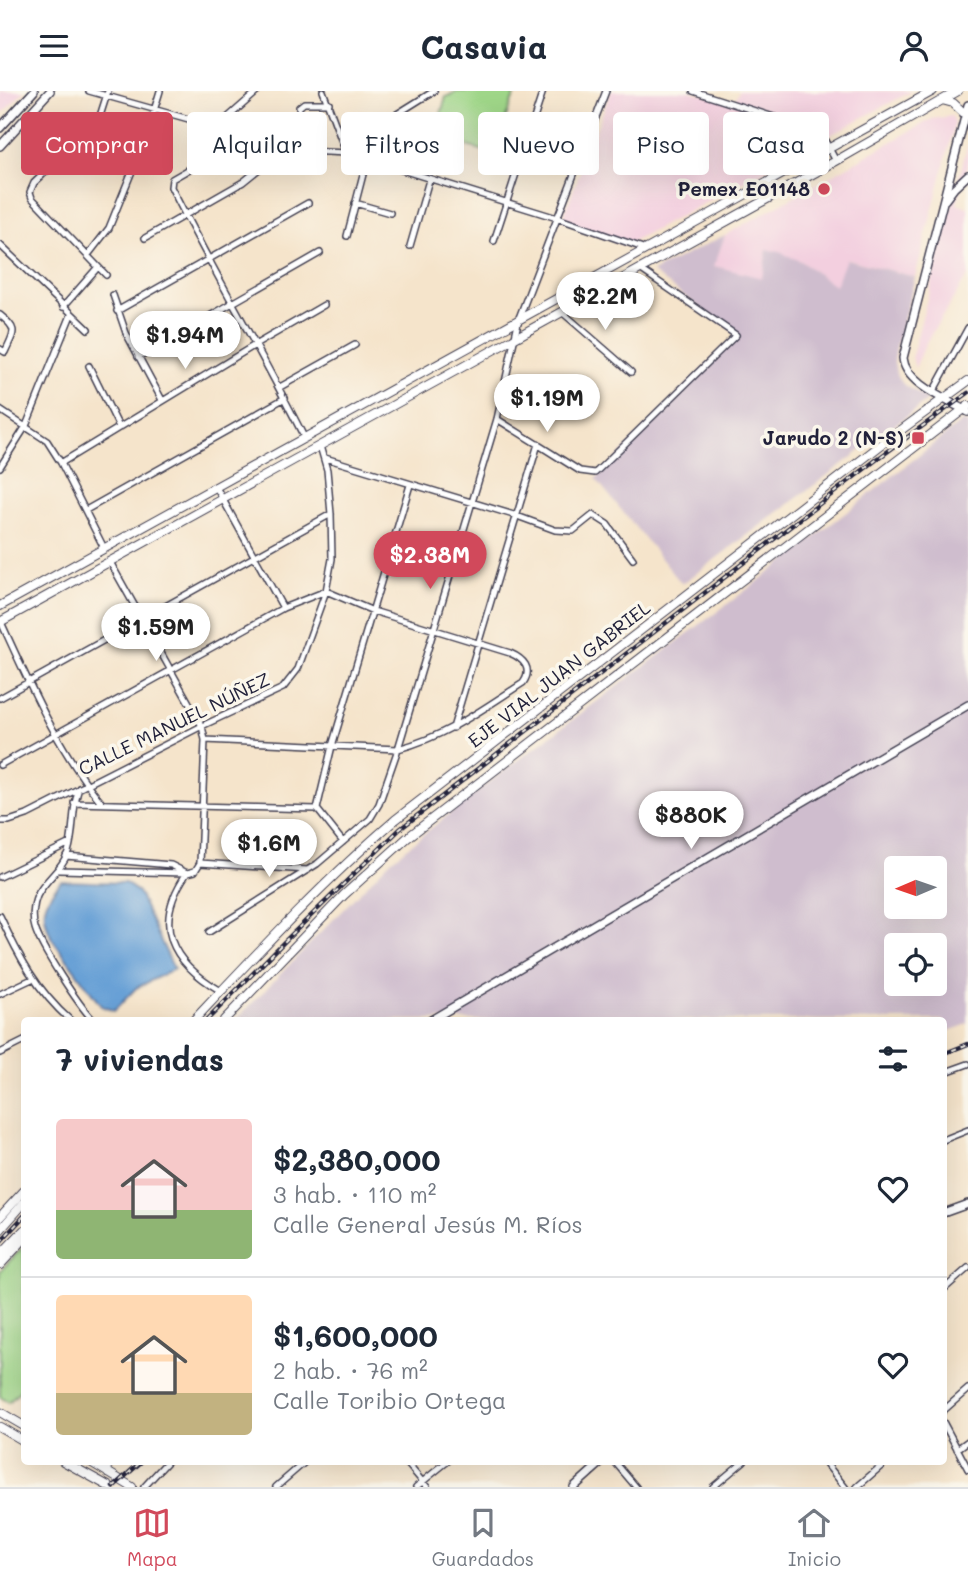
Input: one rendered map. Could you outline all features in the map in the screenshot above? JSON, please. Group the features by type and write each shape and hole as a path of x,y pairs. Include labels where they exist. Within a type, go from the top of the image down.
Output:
{"main road":[{"path":"0,128 34,91"},
{"path":"0,146 50,91"},
{"path":"829,147 933,91"},
{"path":"0,621 836,161 958,91"},
{"path":"942,100 953,103 966,115"},
{"path":"966,409 913,379 905,368 903,358 968,105"},
{"path":"0,606 779,175"},
{"path":"942,204 968,175"},
{"name":"EJE VIAL JUAN GABRIEL","path":"197,1017 334,875 395,820 968,381"},
{"name":"EJE VIAL JUAN GABRIEL","path":"227,1017 344,895 407,838 966,409"},
{"path":"436,1017 968,705"},
{"path":"0,1217 21,1194"},
{"path":"947,1212 968,1204"},
{"path":"0,1230 21,1206"},
{"path":"0,1255 21,1233"},
{"path":"0,1265 21,1242"},
{"path":"0,1412 21,1425"},
{"path":"0,1427 20,1438"},
{"path":"71,1465 110,1487"},
{"path":"95,1465 132,1487"},
{"path":"107,1465 108,1473"},
{"path":"574,1487 599,1465"}],"street":[{"path":"89,91 108,94 187,119"},
{"path":"88,255 109,228 156,110 160,91"},
{"path":"234,112 258,91"},
{"path":"323,91 341,138"},
{"path":"402,112 434,91"},
{"path":"494,241 543,91"},
{"path":"209,932 309,870 370,819 374,812 398,749 497,419 519,318 606,91"},
{"path":"693,91 758,112"},
{"path":"106,275 32,198 30,192 34,183 97,121 108,94"},
{"path":"300,112 299,107 304,103 329,103"},
{"path":"829,150 836,161"},
{"path":"187,171 170,183 280,387 304,437"},
{"path":"145,238 252,175"},
{"path":"347,236 363,175"},
{"path":"414,175 557,218 646,249"},
{"path":"410,246 429,180"},
{"path":"117,310 308,203"},
{"path":"355,203 390,213"},
{"path":"0,245 88,329"},
{"path":"138,357 320,253"},
{"path":"63,307 98,267"},
{"path":"497,419 580,471 589,474 598,471 736,335 640,269"},
{"path":"113,295 138,357 162,400"},
{"path":"61,463 324,305"},
{"path":"562,312 631,372"},
{"path":"0,315 14,329 2,351"},
{"path":"0,467 26,426 71,315"},
{"path":"933,392 968,328"},
{"path":"280,387 355,345"},
{"path":"89,366 119,427"},
{"path":"86,510 285,398"},
{"path":"0,410 47,442 61,463 104,548"},
{"path":"453,728 538,444"},
{"name":"CALLE MANUEL NÚÑEZ","path":"0,821 27,815 283,688 292,680 326,591 332,559 326,458 320,446"},
{"path":"326,458 565,531 573,531 593,515 607,524 633,559"},
{"path":"317,809 332,746 410,485"},
{"path":"216,487 283,608"},
{"path":"0,698 331,514"},
{"path":"59,870 187,873 195,871 200,863 205,740 202,726 110,562"},
{"path":"0,765 283,608 326,591 373,611 478,642 518,657 527,668 528,673 523,683 453,728 423,742 398,749 205,740"},
{"path":"0,621 29,683 86,784 101,802"},
{"path":"79,788 66,856 59,870 38,895 33,919 35,929 54,962 91,1017"},
{"path":"74,803 317,809"},
{"path":"317,809 343,842"},
{"path":"0,877 70,843"},
{"path":"66,856 171,865 187,873"},
{"path":"200,863 309,870"},
{"path":"187,873 172,899 169,934 174,947 192,972 221,991"},
{"path":"0,916 32,979 64,1017"},
{"path":"0,935 7,931"},
{"path":"0,994 32,979"},
{"path":"0,1053 21,1042"},
{"path":"947,1072 968,1064"},
{"path":"947,1139 968,1131"},
{"path":"947,1286 968,1268"},
{"path":"947,1407 968,1389"},
{"path":"947,1430 968,1469"},
{"path":"957,1449 968,1441"},
{"path":"144,1487 164,1465"},
{"path":"276,1487 301,1465"},
{"path":"408,1465 425,1484"},
{"path":"416,1487 425,1484 444,1465"},
{"path":"617,1465 636,1487"},
{"path":"713,1487 739,1465"},
{"path":"827,1465 845,1487"},
{"path":"857,1487 882,1465"}],"shaded area":[{"path":"0,91 24,91 0,116"},
{"path":"611,91 689,91 734,102 739,91 912,91 829,136 829,112 723,112 723,175 756,175 625,246 562,220 579,175 599,175 599,123"},
{"path":"952,116 955,123 915,277 847,259 836,287 800,261 767,250 762,279 714,266 725,235 932,119"},
{"path":"968,143 968,164 957,204 968,208 968,275 927,341 915,368 912,356"},
{"path":"725,235 714,266 762,278 767,250 777,251 800,261 835,286 846,259 915,277 894,362 902,383 928,400 682,584 596,479 736,334 652,272"},
{"path":"963,421 968,424 968,1024 947,1032 947,1017 239,1017 391,860 504,771 765,576"}],"green space":[{"path":"458,91 516,91 508,112 478,112 478,149 464,145 464,112 442,112 446,97"},
{"path":"21,1249 21,1389 9,1402 0,1397 0,1271"}],"water":[{"path":"61,881 125,883 138,892 174,969 136,988 114,1011 101,1006 48,930 45,908 50,895"}],"railway":[{"path":"210,1017 400,829 876,460 968,393"},
{"path":"947,1052 968,1044"},
{"path":"0,1242 21,1219"},
{"path":"113,1487 138,1465"}],"place":[{"name":"Pemex E01148","path":"824,189"},
{"name":"Jarudo 2 (N-S)","path":"918,438"}]}
